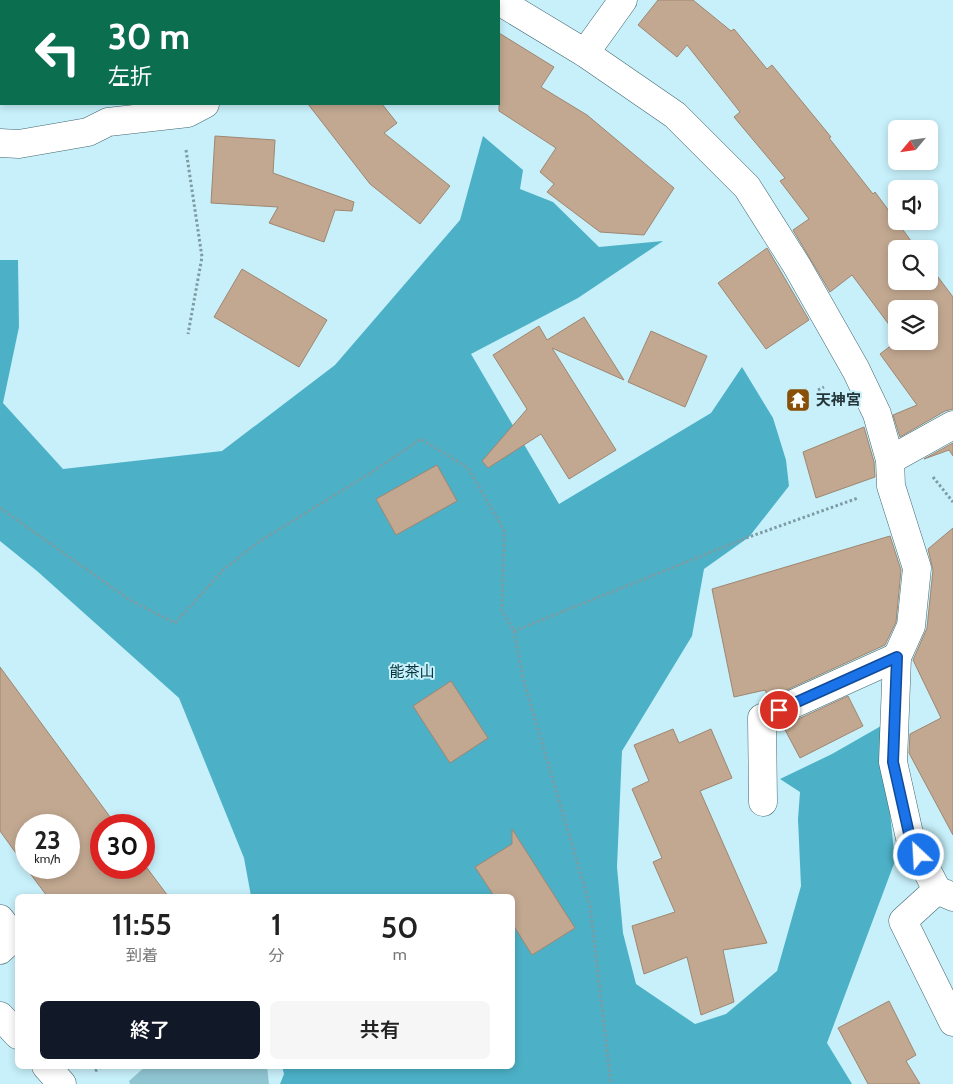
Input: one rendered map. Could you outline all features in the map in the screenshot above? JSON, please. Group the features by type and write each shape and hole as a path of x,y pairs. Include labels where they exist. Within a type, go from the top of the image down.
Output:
{"street":[{"path":"585,53 623,0"},
{"path":"500,2 585,53 676,115 747,187 797,266 856,370 878,414 891,473 917,568 911,626 897,657 893,762 910,838 945,893 903,921 953,1022"},
{"path":"0,143 18,144 88,132 114,113 197,109"},
{"path":"891,473 953,425"},
{"path":"763,802 762,718 897,657"},
{"path":"0,919 14,937 0,950"},
{"path":"0,1016 15,1032"},
{"path":"49,1069 62,1084"}],"path":[{"path":"188,334 202,256 186,145 197,109"},
{"path":"0,508 130,600 176,623 224,569 260,541 421,440 468,468 504,530 502,612 514,631 523,678 590,906 611,1084"},
{"path":"514,631 749,537 891,473"}],"shaded area":[{"path":"143,1069 267,1069 269,1084 130,1084 129,1081"}],"green space":[{"name":"能茶山","path":"483,136 523,170 520,189 553,202 599,247 663,241 578,298 471,354 559,504 711,413 742,367 773,418 786,460 789,486 749,537 704,569 692,636 622,751 617,867 623,933 636,984 695,1024 726,1014 777,971 801,886 798,819 800,792 780,779 832,754 881,726 895,861 827,1043 852,1084 280,1084 284,1074 283,1069 515,1069 515,894 251,894 244,858 179,698 37,571 0,541 0,260 18,260 19,327 3,403 63,469 222,451 335,365 460,220"}],"building":[{"path":"658,0 693,0 731,31 734,29 767,69 772,65 831,137 829,138 873,194 875,192 888,210 888,230 903,230 910,240 888,240 888,290 938,290 938,277 953,297 953,409 945,411 900,437 893,415 917,405 880,354 888,348 888,350 938,350 938,300 888,300 888,323 852,275 830,292 793,230 809,219 780,181 785,178 734,117 740,112 687,45 677,57 638,25"},
{"path":"500,34 554,67 541,87 587,115 674,188 644,235 600,232 547,192 554,184 540,172 556,148 499,111"},
{"path":"309,105 383,105 397,123 384,133 450,186 420,224 370,184"},
{"path":"215,136 275,140 273,173 354,202 352,211 335,210 324,242 269,223 278,207 211,203"},
{"path":"767,248 809,320 766,349 718,283"},
{"path":"242,269 327,320 299,367 214,317"},
{"path":"584,317 624,380 552,348 616,450 569,479 541,434 488,468 482,461 527,409 493,355 539,326 547,340"},
{"path":"651,331 707,356 685,407 628,382"},
{"path":"864,427 874,462 875,477 816,498 803,452"},
{"path":"953,443 953,456 949,450 924,459"},
{"path":"437,465 457,501 396,535 376,499"},
{"path":"953,528 953,835 909,753 910,734 941,718 913,660 927,628 933,570 928,549"},
{"path":"890,536 901,570 896,622 885,645 769,698 765,690 734,697 712,589"},
{"path":"0,667 108,814 90,814 90,879 155,879 166,894 46,894 34,879 80,879 80,814 15,814 15,852 0,831"},
{"path":"451,681 488,738 450,763 413,706"},
{"path":"848,696 863,726 800,758 783,726"},
{"path":"673,729 679,743 711,729 732,778 700,791 767,943 723,950 734,1002 701,1015 687,957 644,974 632,926 675,912 653,862 662,858 632,789 649,781 634,745"},
{"path":"512,829 575,928 532,955 515,928 515,894 493,894 475,867 512,844"},
{"path":"889,1001 916,1055 906,1061 920,1084 868,1084 838,1028"}],"place":[{"name":"天神宮","path":"798,400"}],"route":[{"path":"779,710 897,657 893,762 910,838 919,855"}]}
